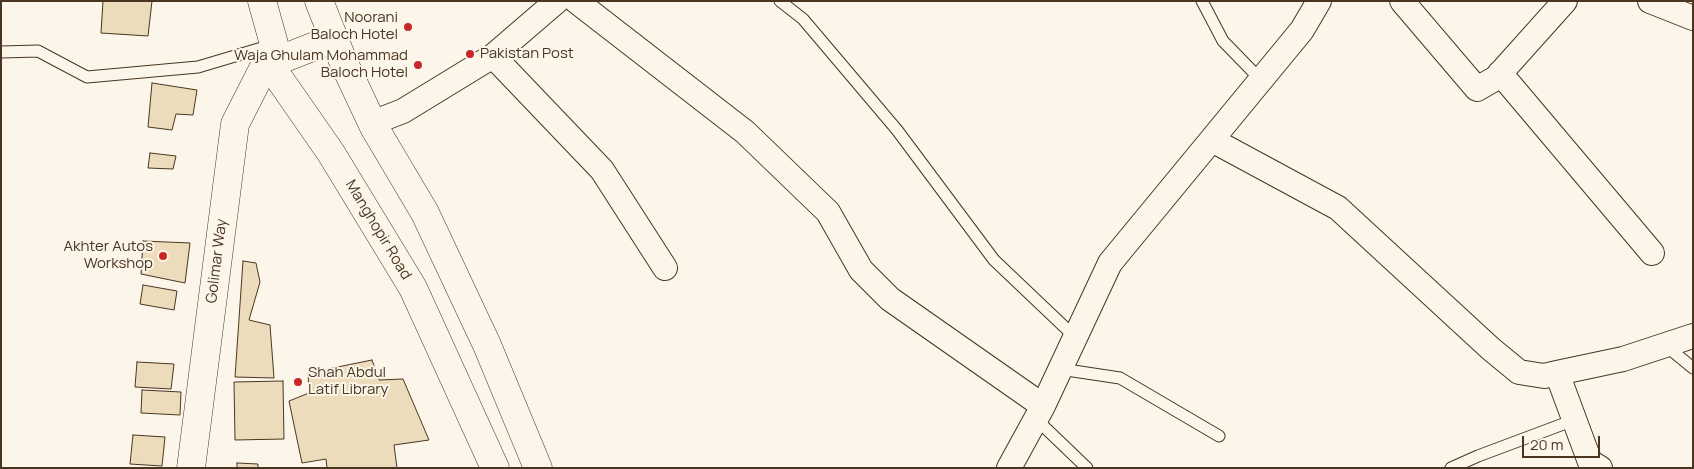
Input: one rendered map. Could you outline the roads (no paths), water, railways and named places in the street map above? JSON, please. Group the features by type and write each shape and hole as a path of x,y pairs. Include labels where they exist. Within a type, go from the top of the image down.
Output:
{"main road":[{"name":"Manghopir Road","path":"262,1 271,53 413,288 492,467"},
{"path":"319,1 343,61 372,123 425,213 487,344 538,468"},
{"path":"271,53 287,57 320,44 333,36"},
{"name":"Golimar Way","path":"191,468 235,124 271,53"}],"street":[{"path":"372,123 403,111 494,56 557,1"},
{"path":"576,1 745,132 828,212 860,270 890,299 1039,413"},
{"path":"1009,468 1039,413 1110,263 1302,30 1319,1"},
{"path":"1402,1 1477,89 1496,78 1565,1"},
{"path":"1650,1 1693,18"},
{"path":"494,56 602,170 665,268"},
{"path":"1500,72 1652,252"},
{"path":"1212,140 1338,208 1491,349 1519,372 1544,376 1623,359 1693,336"},
{"path":"1557,373 1590,462 1600,468"}],"lane":[{"path":"780,1 803,19 897,130 994,260 1075,337"},
{"path":"1202,1 1223,41 1260,80"},
{"path":"1,52 38,51 87,77 198,66 271,53"},
{"path":"1665,345 1693,368"},
{"path":"1060,370 1120,378 1219,436"},
{"path":"1039,413 1087,468"},
{"path":"1452,468 1478,456 1574,420"}],"place":[{"name":"Noorani Baloch Hotel","path":"408,27"},
{"name":"Pakistan Post","path":"470,54"},
{"name":"Waja Ghulam Mohammad Baloch Hotel","path":"418,65"},
{"name":"Akhter Autos Workshop","path":"163,256"},
{"name":"Shah Abdul Latif Library","path":"298,382"}]}
